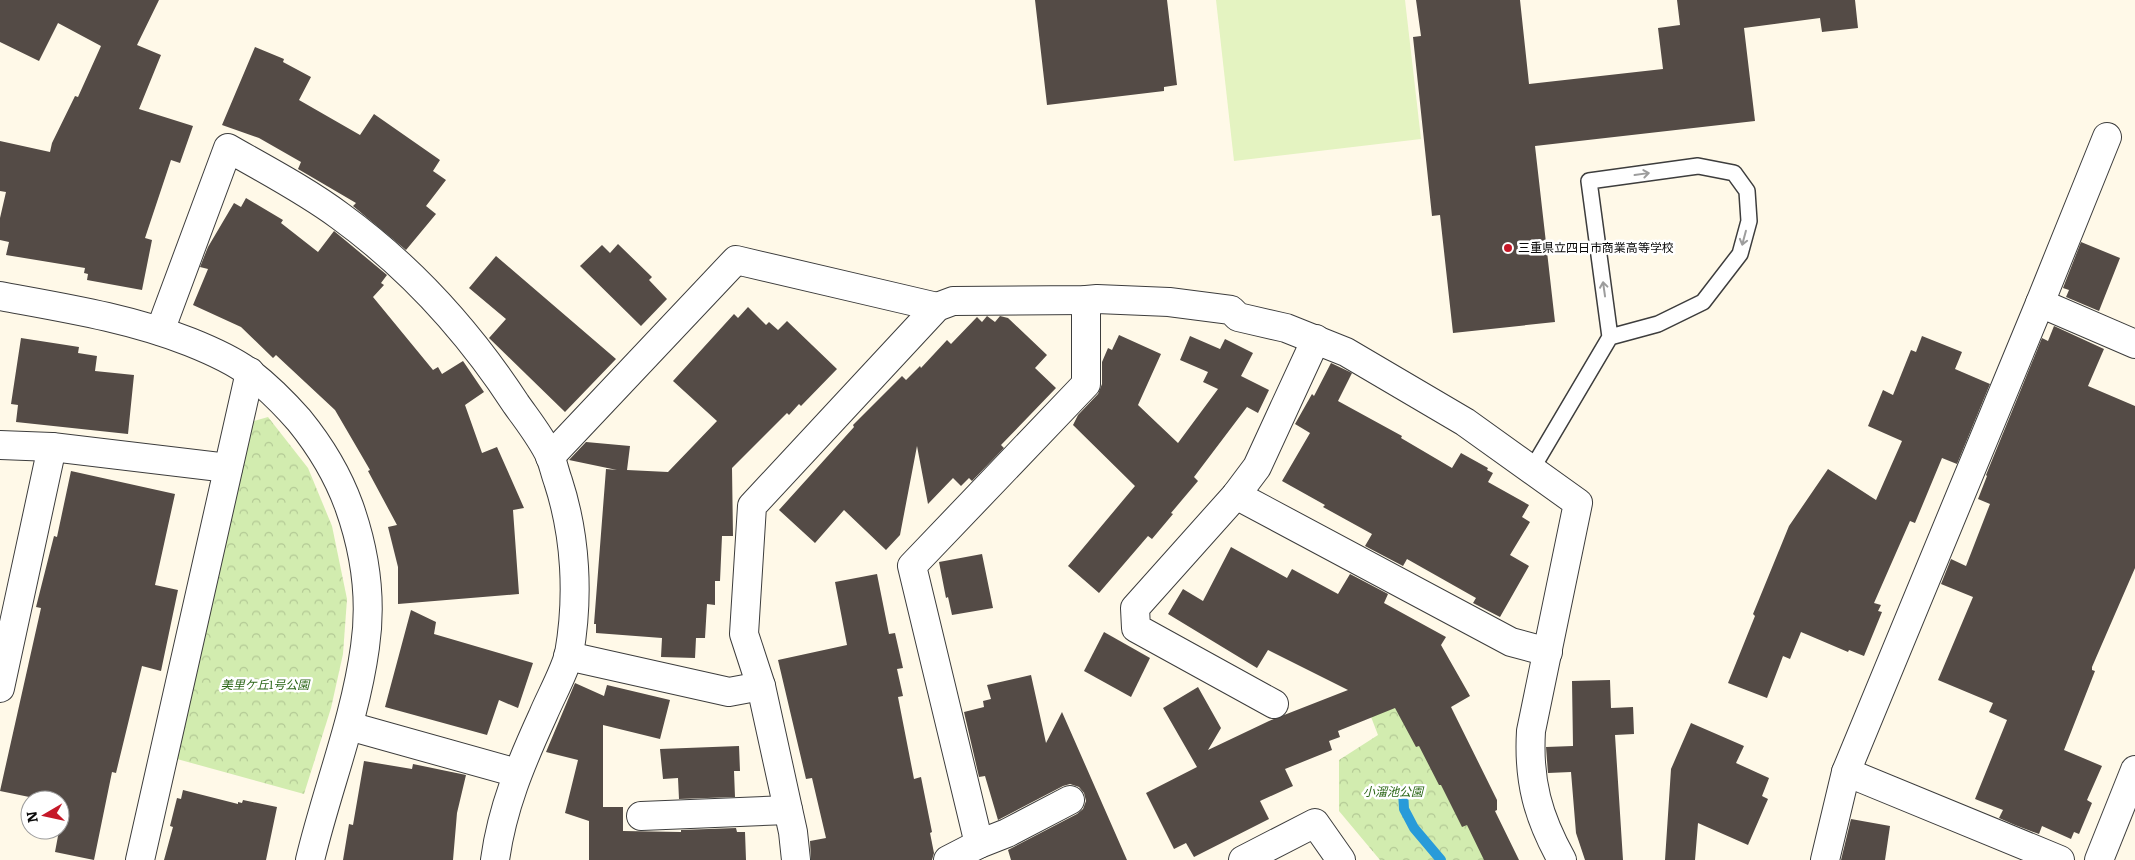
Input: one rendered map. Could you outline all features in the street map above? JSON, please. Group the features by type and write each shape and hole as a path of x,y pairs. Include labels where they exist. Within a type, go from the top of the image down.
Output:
{"street":[{"path":"1825,860 1846,772 2107,137"},
{"path":"160,331 228,148 314,198 387,252 463,332 501,381 550,457 565,503 572,536 575,577 568,656 517,773 505,807 495,860"},
{"path":"550,457 736,260 937,308"},
{"path":"0,296 115,318 160,331 211,351 250,372 284,402 317,442 335,470 357,528 364,561 368,596 366,646 358,691 349,726 324,804 310,860"},
{"path":"796,860 788,810 761,686 744,634 752,506 937,308 953,301 1097,299 1169,302 1231,310 1238,317 1286,328 1316,339 1346,352 1412,389 1465,422 1578,503 1531,731 1531,771 1541,818 1562,860"},
{"path":"979,844 912,566 1086,384 1086,300"},
{"path":"2040,303 2135,344"},
{"path":"1274,704 1136,628 1135,608 1236,495 1257,467 1316,339"},
{"path":"140,860 250,372"},
{"path":"0,445 52,447 228,468"},
{"path":"0,688 52,447"},
{"path":"1236,495 1511,642 1548,652"},
{"path":"568,656 729,692 761,686"},
{"path":"349,726 517,773"},
{"path":"2098,860 2135,770"},
{"path":"1846,772 2060,860"},
{"path":"948,860 979,844 1007,833 1070,800"},
{"path":"642,816 788,810"},
{"path":"1243,860 1315,823 1341,860"}],"lane":[{"path":"1532,469 1610,337 1589,181 1698,166 1734,173 1747,191 1749,221 1740,254 1703,302 1658,324 1610,337"}],"green space":[{"path":"1216,0 1405,0 1421,139 1234,161"},
{"name":"美里ケ丘1号公園","path":"268,417 308,468 332,526 347,599 343,654 331,708 304,794 177,759 251,422"},
{"name":"小溜池公園","path":"1348,657 1403,678 1492,860 1380,860 1339,811 1339,760 1378,735"}],"building":[{"path":"0,0 159,0 137,45 161,55 139,109 193,126 180,163 171,160 145,238 152,240 142,290 87,280 88,274 84,273 85,268 6,255 9,242 0,240 0,218 6,192 0,191 0,141 50,152 52,143 75,96 78,97 101,46 58,23 39,61 0,42"},
{"path":"1035,0 1167,0 1177,85 1164,87 1164,91 1047,105"},
{"path":"1416,0 1520,0 1529,84 1663,69 1658,28 1680,25 1677,0 1855,0 1858,28 1822,32 1820,18 1744,28 1755,121 1535,146 1555,322 1453,333 1440,215 1432,216 1413,37 1421,36"},
{"path":"255,47 284,59 283,62 311,77 299,100 360,135 374,114 440,160 433,171 446,180 426,206 436,214 406,250 353,206 356,203 298,169 301,162 259,138 222,125"},
{"path":"246,198 283,220 281,223 318,252 334,231 387,275 381,283 384,285 373,297 433,370 438,367 442,374 463,361 484,392 465,405 482,453 497,447 524,508 513,510 519,594 398,604 398,567 388,527 397,525 368,471 370,470 335,410 276,355 273,358 241,327 193,305 208,269 200,267 208,247 234,203 241,207"},
{"path":"2081,242 2120,258 2099,311 2066,297 2069,290 2063,288"},
{"path":"618,244 652,277 649,280 667,299 641,326 580,266 602,245 610,253"},
{"path":"496,256 616,359 565,412 489,338 506,319 469,288"},
{"path":"748,307 766,325 769,322 778,330 787,321 837,369 801,406 799,404 789,415 787,413 732,468 733,536 722,536 720,581 715,581 715,605 707,604 705,638 696,638 695,658 661,657 662,638 596,633 596,624 594,624 606,469 617,470 569,460 586,442 630,446 627,470 668,472 717,421 673,381 734,314 738,318"},
{"path":"987,316 995,322 1000,316 1008,318 1047,355 1035,368 1056,388 1001,445 1004,448 972,481 969,478 961,486 953,478 928,504 917,446 900,535 886,550 844,510 815,543 779,510 854,427 853,425 902,376 906,380 920,366 921,368 947,340 951,344 977,317 982,322"},
{"path":"2054,326 2104,349 2088,386 2135,406 2135,568 2092,667 2092,670 2095,671 2064,750 2102,766 2087,800 2092,803 2079,834 2074,832 2071,839 2042,826 2039,834 2015,825 1999,818 2003,810 1975,799 2007,720 1989,712 1993,703 1938,680 1973,597 1941,584 1951,559 1966,566 1990,504 1978,499 1986,475 2042,338 2048,341"},
{"path":"1119,335 1161,354 1138,405 1178,443 1218,389 1203,382 1208,372 1180,360 1190,336 1220,349 1225,339 1253,353 1241,376 1269,390 1258,413 1247,407 1194,477 1198,481 1171,513 1173,514 1152,539 1148,536 1099,593 1068,566 1135,486 1073,425 1078,415 1098,394 1102,384 1102,362 1108,348 1112,350"},
{"path":"1922,336 1962,352 1955,369 1990,384 1957,464 1942,458 1915,523 1910,521 1874,603 1881,605 1878,611 1882,612 1864,656 1849,650 1848,652 1801,632 1790,659 1783,656 1767,698 1728,683 1755,616 1753,614 1789,526 1828,469 1876,500 1902,441 1868,426 1883,390 1893,395 1911,350 1916,352"},
{"path":"21,338 79,347 78,353 97,356 95,371 134,375 128,434 16,422 18,405 11,404"},
{"path":"1331,363 1352,373 1338,401 1402,436 1401,438 1452,468 1461,453 1488,468 1487,470 1493,473 1488,482 1529,505 1522,517 1530,522 1510,555 1529,566 1500,617 1473,603 1476,598 1407,559 1403,566 1365,546 1372,534 1323,507 1325,505 1282,481 1310,433 1295,424 1312,394 1314,396"},
{"path":"71,471 175,494 155,585 178,590 161,671 142,666 116,773 112,772 94,860 55,852 57,840 70,840 70,790 20,790 20,795 0,791 41,608 36,607 54,536 57,537"},
{"path":"1231,547 1287,578 1292,569 1338,594 1350,574 1388,594 1384,603 1446,637 1441,645 1470,696 1451,707 1497,800 1497,810 1495,811 1519,860 1484,860 1467,825 1462,827 1441,785 1439,785 1419,746 1416,747 1395,708 1338,731 1340,737 1329,741 1332,750 1285,769 1293,786 1260,801 1269,819 1194,857 1186,843 1174,849 1146,793 1197,767 1163,708 1198,687 1221,728 1208,750 1269,721 1348,690 1268,650 1257,668 1168,614 1183,589 1203,601"},
{"path":"982,554 993,608 952,615 948,597 946,598 939,562"},
{"path":"877,574 889,634 895,633 903,668 897,669 903,696 898,697 914,779 921,777 932,832 930,833 934,853 932,860 811,860 810,841 826,838 812,778 806,779 778,660 847,645 835,582"},
{"path":"411,610 436,622 434,634 533,663 518,708 499,700 487,735 385,707"},
{"path":"1104,632 1150,658 1131,697 1084,671"},
{"path":"1031,675 1046,743 1062,712 1127,860 1011,860 1008,850 1077,814 1083,809 1086,801 1084,793 1079,787 1070,784 998,820 985,776 979,777 964,712 984,707 983,701 991,699 987,685"},
{"path":"1610,680 1611,708 1633,707 1634,734 1615,735 1623,860 1585,860 1576,833 1571,772 1548,773 1546,747 1573,746 1572,681"},
{"path":"575,683 604,696 607,685 670,700 660,739 603,725 603,807 623,807 623,831 681,832 681,830 736,828 737,832 745,832 746,860 589,860 589,821 565,813 578,760 546,752"},
{"path":"1691,723 1744,746 1736,763 1769,778 1762,796 1768,799 1748,845 1698,823 1695,860 1665,860 1671,769"},
{"path":"739,746 740,771 734,771 735,797 679,799 678,778 663,779 660,749"},
{"path":"364,761 412,769 413,764 466,775 457,813 453,860 343,860 349,824 353,825"},
{"path":"183,790 238,804 238,802 242,803 243,800 277,807 266,860 164,860 173,827 170,826 177,798 181,799"},
{"path":"1851,819 1890,826 1885,860 1841,860"}],"waterway":[{"path":"1403,791 1404,809 1414,828 1441,860"}],"place":[{"name":"三重県立四日市商業高等学校","path":"1508,248"}]}
